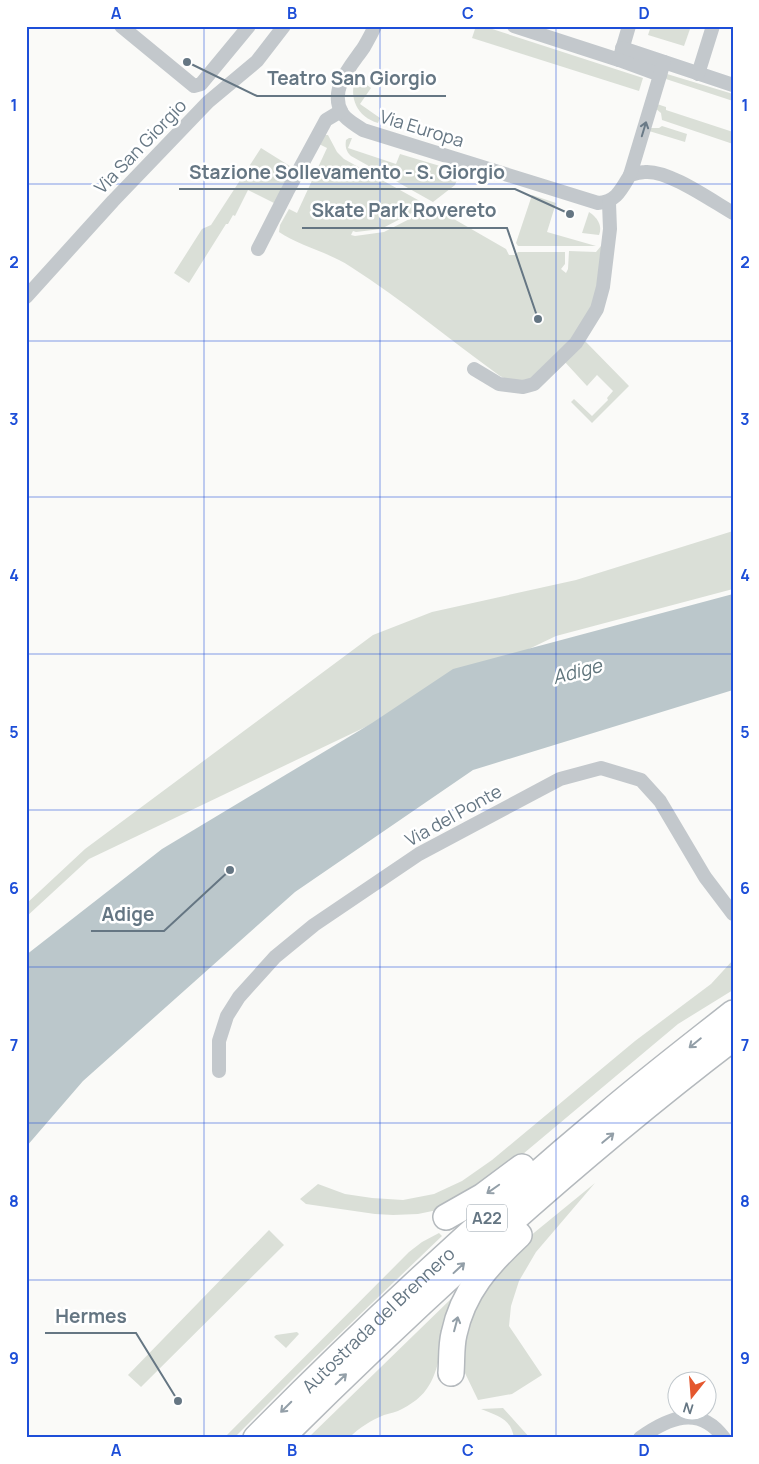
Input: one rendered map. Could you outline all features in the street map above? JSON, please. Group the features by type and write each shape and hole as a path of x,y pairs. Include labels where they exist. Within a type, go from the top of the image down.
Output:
{"highway":[{"name":"Autostrada del Brennero","path":"256,1438 348,1345 454,1247 606,1114 733,1013"},
{"name":"Autostrada del Brennero","path":"281,1438 335,1384 478,1250 581,1161 687,1073 733,1038"},
{"path":"446,1217 483,1196 506,1180 556,1138 606,1114"},
{"path":"451,1373 453,1335 463,1303 483,1270 562,1192 581,1161"}],"street":[{"path":"121,26 194,86 201,84 249,26"},
{"path":"258,249 326,120 342,113 338,95 340,83 375,26"},
{"path":"514,26 662,68 698,74 733,85"},
{"path":"616,55 630,26"},
{"path":"698,74 713,26"},
{"name":"Via San Giorgio","path":"26,297 112,201 208,102 257,61 282,27"},
{"path":"474,369 499,384 523,387 534,384 576,343 597,309 603,287 610,229 609,203 630,175 662,68"},
{"name":"Via Europa","path":"342,113 363,130 598,203 609,203"},
{"path":"630,175 646,171 661,174 684,184 733,213"},
{"name":"Via del Ponte","path":"219,1071 219,1041 226,1016 239,997 275,957 314,924 419,854 560,779 601,768 641,780 660,801 704,877 733,914"},
{"path":"640,1438 666,1421 682,1417 698,1418 709,1423 724,1438"}],"shaded area":[{"path":"476,26 483,26 643,78 639,91 472,38"},
{"path":"651,26 682,26 690,29 684,46 648,35"},
{"path":"667,74 733,94 733,101 666,79"},
{"path":"356,77 371,88 360,104 380,118 378,123 365,116 356,105 353,92"},
{"path":"657,104 666,107 666,110 733,132 733,144 662,120 661,113 655,108"},
{"path":"662,126 687,134 685,142 649,131 649,128 659,128"},
{"path":"325,135 328,135 337,152 344,159 427,205 381,229 353,231 351,235 384,232 433,207 506,249 509,255 515,255 518,252 565,252 565,264 561,269 566,273 569,251 596,252 606,240 593,306 581,329 529,380 512,382 500,376 408,306 351,267 279,232 280,225 289,209 297,213 327,148 319,144"},
{"path":"352,138 348,148 396,164 400,154 460,172 455,185 433,202 351,156 346,147 346,140"},
{"path":"261,148 293,168 276,204 248,190 235,216 233,215 228,224 226,224 189,283 174,273 202,229 211,225"},
{"path":"532,195 556,203 547,232 596,246 518,246 516,243"},
{"path":"589,212 598,222 600,228 599,235 582,233"},
{"path":"584,340 629,386 592,423 571,402 574,399 592,416 608,400 607,398 613,391 597,375 587,386 564,361"},
{"path":"733,531 733,589 556,636 89,859 26,917 26,904 85,849 373,635 432,612 576,580"},
{"path":"733,960 733,990 678,1024 517,1159 442,1209 418,1214 375,1214 306,1204 300,1199 318,1184 345,1194 403,1200 434,1194 462,1181 492,1160 635,1041 711,984"},
{"path":"595,1183 536,1252 519,1281 511,1306 509,1326 542,1375 512,1394 478,1400 464,1371 460,1352 469,1305 524,1241"},
{"path":"269,1230 284,1245 141,1387 128,1375"},
{"path":"439,1233 442,1236 234,1438 224,1438 409,1252"},
{"path":"453,1297 457,1300 435,1374 420,1396 400,1410 370,1422 349,1438 308,1438"},
{"path":"297,1332 299,1334 286,1348 274,1337 276,1335"},
{"path":"503,1408 530,1438 514,1438 510,1426 506,1422 498,1416 481,1409"}],"water":[{"name":"Adige","path":"733,594 733,690 473,770 295,892 83,1081 26,1147 26,955 162,849 372,723 453,669"}],"place":[{"name":"Teatro San Giorgio","path":"187,62"},
{"name":"Stazione Sollevamento - S. Giorgio","path":"570,214"},
{"name":"Skate Park Rovereto","path":"538,319"},
{"name":"Adige","path":"230,870"},
{"name":"Hermes","path":"178,1401"}]}
